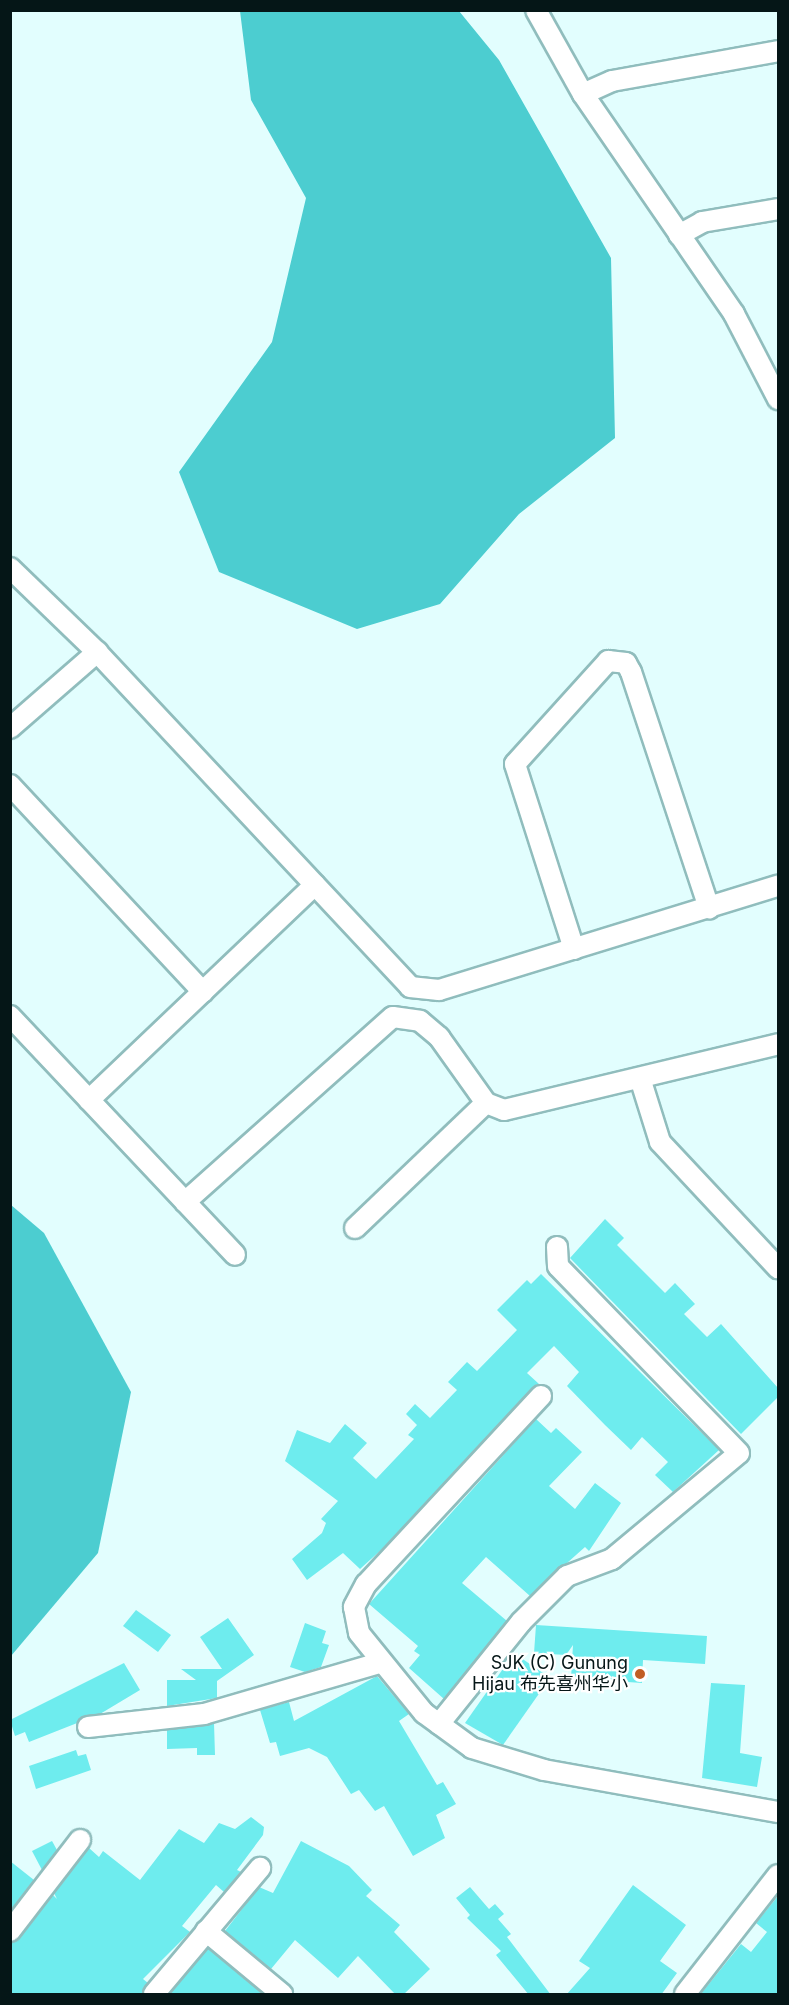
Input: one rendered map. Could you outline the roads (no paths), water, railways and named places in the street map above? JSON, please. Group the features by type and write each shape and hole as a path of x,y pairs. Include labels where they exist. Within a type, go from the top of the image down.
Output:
{"street":[{"path":"536,10 583,94 774,375 778,399"},
{"path":"583,94 612,81 778,51"},
{"path":"679,235 702,222 778,209"},
{"path":"10,568 97,652 410,987 421,991 574,949 778,886"},
{"path":"10,729 97,652"},
{"path":"574,949 515,764 608,661 626,663 631,672 709,908"},
{"path":"10,785 202,992"},
{"path":"89,1100 315,885"},
{"path":"10,1016 235,1255"},
{"path":"185,1202 393,1017 420,1021 439,1037 486,1103 504,1110 778,1046"},
{"path":"640,1078 660,1142 778,1268"},
{"path":"355,1228 486,1103"},
{"path":"439,1724 521,1622 567,1576 612,1558 739,1454 558,1266 557,1247"},
{"path":"541,1396 366,1584 354,1607 359,1633 379,1663 439,1724 472,1748 544,1770 778,1812"},
{"path":"88,1727 204,1714 379,1663"},
{"path":"10,1931 80,1840"},
{"path":"154,1995 260,1868"},
{"path":"685,1995 778,1875"},
{"path":"206,1932 282,1995"}],"place":[{"name":"SJK (C) Gunung Hijau 布先喜州华小","path":"640,1674"}]}
